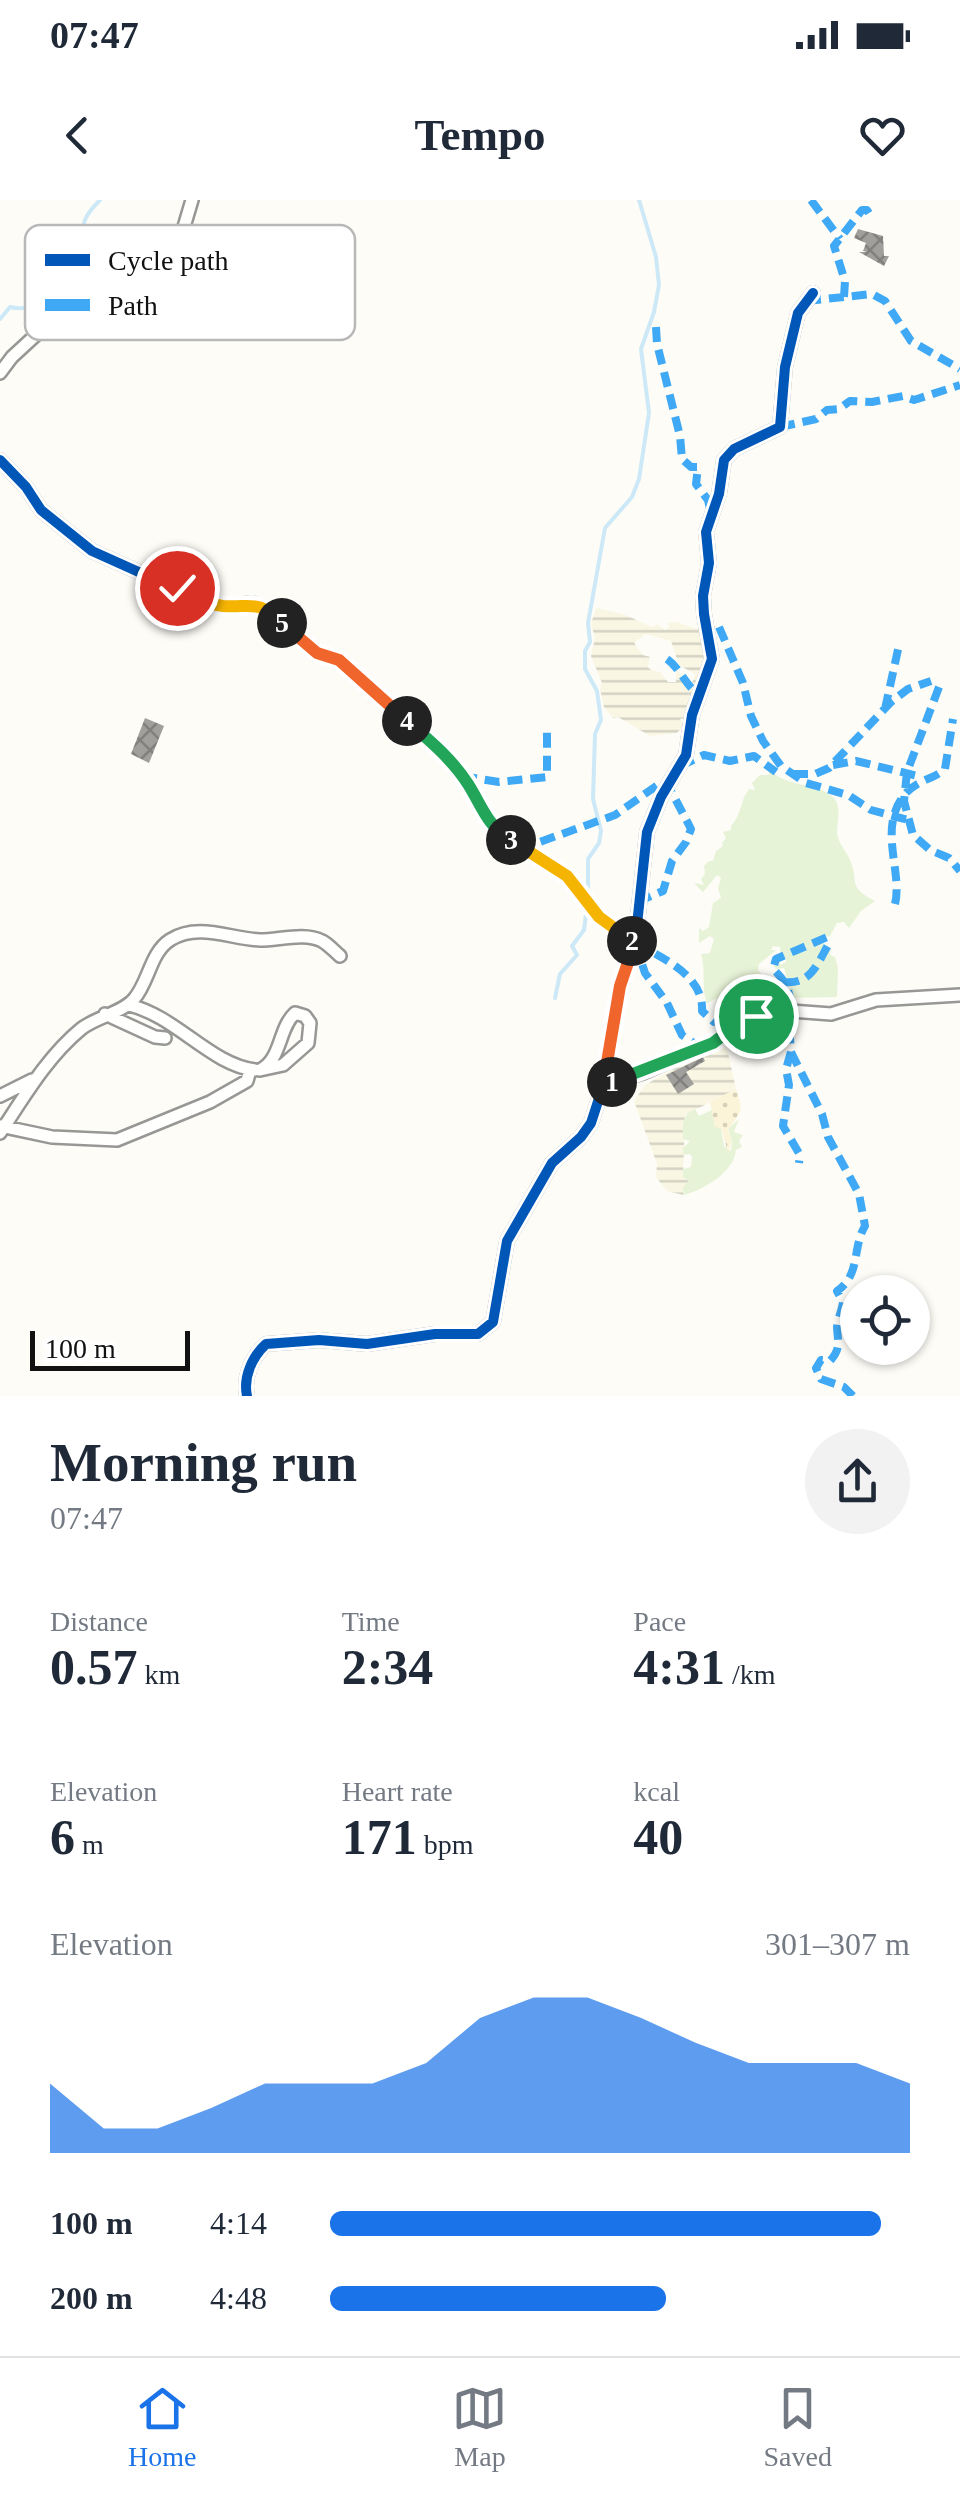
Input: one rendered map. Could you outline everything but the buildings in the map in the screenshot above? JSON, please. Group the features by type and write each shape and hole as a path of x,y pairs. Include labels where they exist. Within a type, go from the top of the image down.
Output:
{"street":[{"path":"185,225 192,200"},
{"path":"247,1396 245,1379 249,1368 266,1344 319,1340 366,1344 435,1334 478,1334 493,1322 507,1241 552,1164 582,1137 603,1086 620,986 635,942 647,832 686,755 692,715 712,659 703,596 709,563 706,532 719,494 724,460 734,449 780,427 785,367 798,313 813,293"},
{"path":"0,373 30,340"},
{"path":"0,460 41,510 92,551 202,600 262,608 317,653 339,660 446,755 500,834 567,876 599,917 635,942"},
{"path":"129,1005 157,1014 200,1044 255,1070 283,1064 308,1043 312,1027 305,1016 295,1013 274,1058 255,1070 246,1081 210,1102 116,1140 52,1137 1,1128 36,1078 78,1032 105,1014 129,1005 161,947 181,935 218,932 257,940 308,937 322,940 340,956"},
{"path":"603,1086 713,1043 740,1022 756,1016 792,1011 831,1014 876,1000 960,995"},
{"path":"105,1014 154,1037 165,1038"},
{"path":"0,1096 36,1078"}],"shaded area":[{"path":"596,608 652,627 657,624 665,630 668,623 676,622 703,631 707,658 695,689 695,674 679,665 671,641 645,634 634,643 643,655 650,657 651,670 660,672 668,682 676,682 676,668 694,691 686,718 680,719 684,725 677,733 650,736 618,717 613,718 604,707 602,683 591,656 595,638 591,624"},
{"path":"726,1044 736,1089 685,1115 683,1177 689,1181 683,1187 683,1195 667,1191 656,1177 657,1164 634,1101 645,1085 701,1053"}],"green space":[{"path":"768,767 783,779 823,791 836,801 837,832 853,868 855,884 875,901 861,911 849,928 844,922 837,923 830,936 822,938 831,948 830,955 835,957 838,968 837,997 793,998 784,968 774,966 780,957 780,965 786,958 781,956 780,947 773,946 771,950 776,950 759,964 758,970 767,981 772,981 774,991 784,982 788,999 727,1021 718,1015 716,998 707,1004 705,998 701,954 710,953 714,939 710,936 699,943 699,928 703,931 709,927 713,903 721,898 721,878 717,875 703,892 694,883 704,885 704,866 713,861 716,851 723,846 723,832 731,830 749,789 755,790 752,783 760,775 769,775"},
{"path":"695,1109 699,1116 712,1110 724,1146 731,1151 728,1129 739,1119 734,1132 743,1135 739,1141 742,1147 717,1179 683,1195 683,1187 689,1181 683,1177 683,1169 691,1167 692,1157 683,1155 683,1148 690,1141 683,1139 683,1125 687,1114"}],"sand":[{"path":"736,1089 741,1108 728,1130 732,1141 728,1152 721,1128 715,1127 710,1102"}],"waterway":[{"path":"84,225 100,200"},
{"path":"588,896 588,859 599,843 601,831 593,799 595,734 601,720 597,691 585,669 585,651 590,642 588,623 605,528 632,497 639,479 649,413 641,349 659,285 656,257 639,200"},
{"path":"0,319 10,307 25,308"},
{"path":"555,998 560,974 577,955 572,946 584,930 587,906"}],"marked path":[{"path":"811,200 840,239"},
{"path":"844,297 845,281 834,246 862,210 867,210 873,220"},
{"path":"806,301 872,294 885,301 911,341 960,369"},
{"path":"656,327 682,459 691,467 698,467 696,484 708,500 711,514"},
{"path":"780,427 816,419 850,401 872,402 903,396 914,400 960,385"},
{"path":"719,627 743,683 751,716 781,766 806,783 848,795 871,810 908,820"},
{"path":"885,709 899,645"},
{"path":"667,659 700,695"},
{"path":"793,774 815,774 829,768 891,702 908,689 931,681"},
{"path":"939,687 907,772 904,801 913,835 930,850 949,858 960,871"},
{"path":"895,904 892,835 897,807 910,789 945,769 953,719"},
{"path":"462,776 499,782 547,777 547,727"},
{"path":"680,766 704,755 730,761 754,756 776,772"},
{"path":"833,765 856,761 918,776"},
{"path":"518,845 534,844 615,815 662,782"},
{"path":"637,902 663,891 672,861 691,829 668,785"},
{"path":"785,1028 790,996 773,969 776,959 832,935"},
{"path":"784,982 808,976 831,940"},
{"path":"635,943 689,978 701,998 702,1011 714,1022 729,1026 739,1022"},
{"path":"635,943 645,973 667,1003 682,1035 701,1048"},
{"path":"770,1013 790,1038 783,1126 800,1155 799,1163"},
{"path":"791,1052 822,1114 828,1137 859,1194 865,1226 850,1277 837,1291 843,1302 837,1325 837,1349 830,1361 821,1360 816,1368 821,1379 844,1387 853,1396"}],"cycle path":[{"path":"247,1396 250,1368 266,1344 319,1340 367,1344 435,1334 478,1334 493,1322 507,1241 552,1163 591,1123 603,1086 620,985 635,943 647,832 661,797 686,755 692,715 712,659 703,596 709,563 706,532 719,494 724,460 734,449 780,427 785,367 798,313 813,293"},
{"path":"0,460 41,510 92,551 201,600 228,606 252,603 317,653 339,660 445,755 500,834 567,876 599,917 635,943"}],"route":[{"path":"177,588 217,605 240,603 262,608 317,653 339,660 446,755 500,834 567,876 599,917 635,942 620,986 603,1086 713,1043 740,1022 756,1016"}]}
